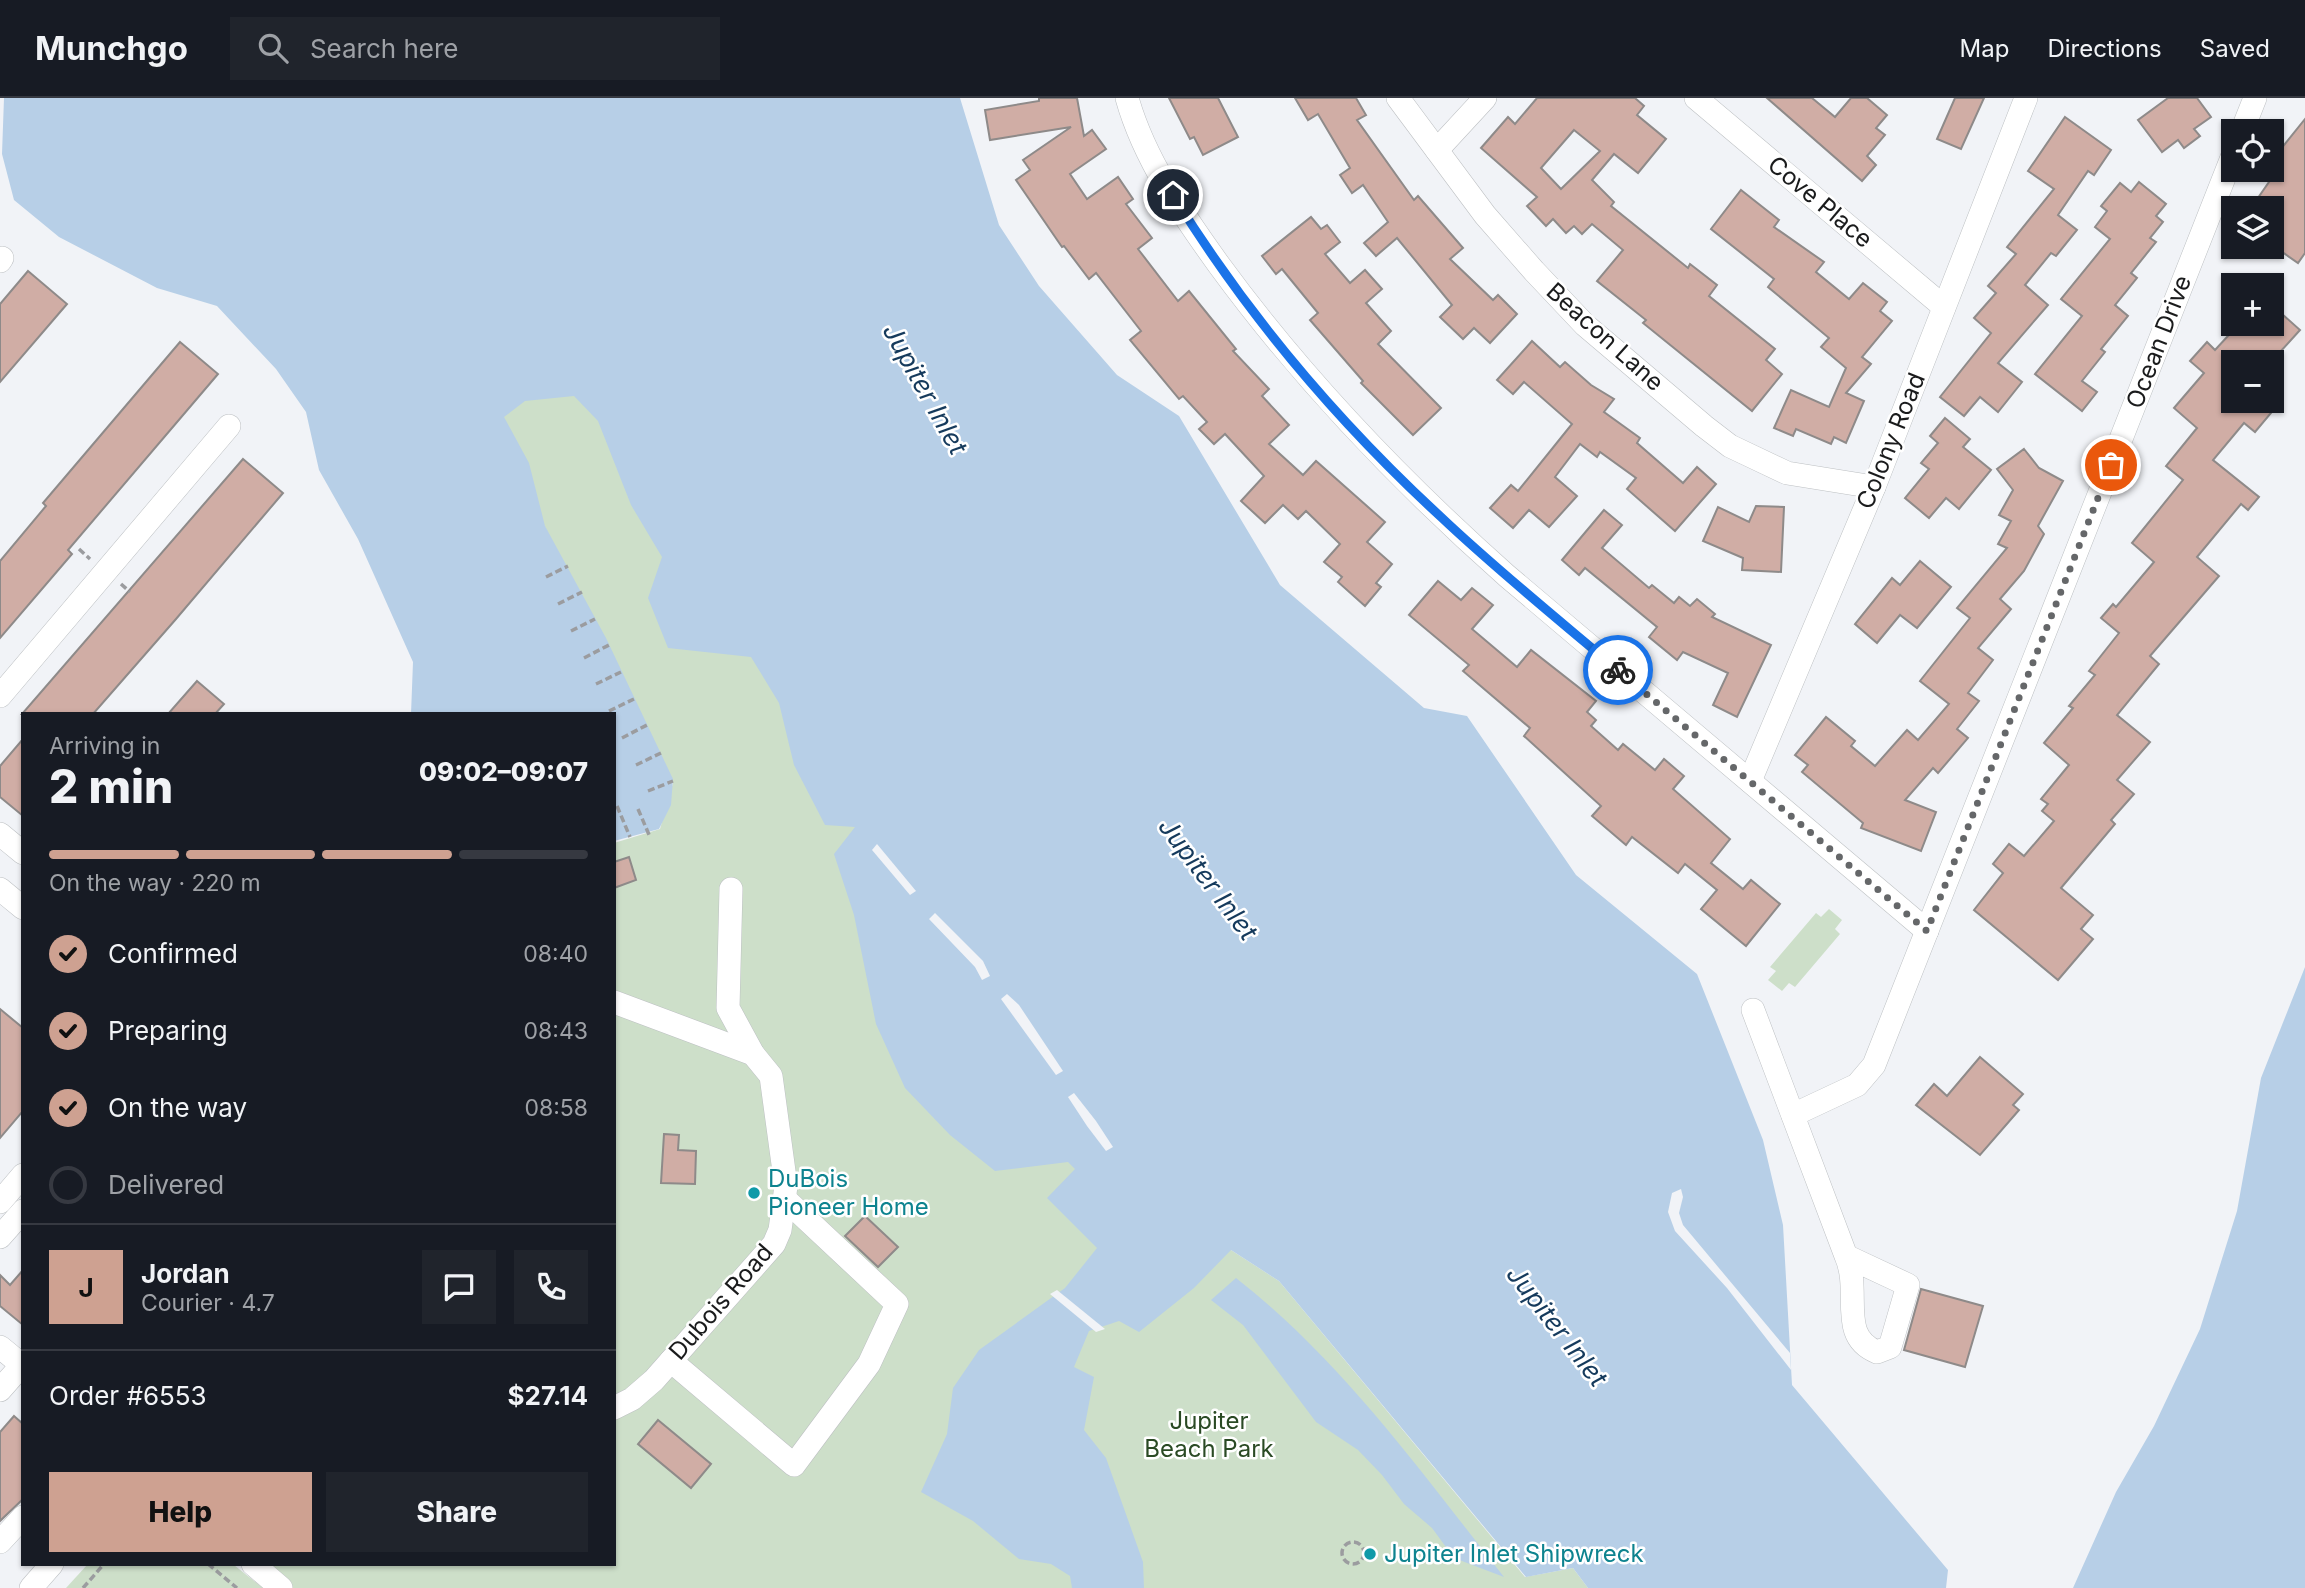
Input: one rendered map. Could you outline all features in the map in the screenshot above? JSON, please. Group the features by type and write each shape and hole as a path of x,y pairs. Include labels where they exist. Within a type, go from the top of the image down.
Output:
{"street":[{"path":"1127,98 1146,147 1198,236 1301,370 1361,437 1440,517 1507,576 1927,931"},
{"name":"Beacon Lane","path":"1398,98 1485,215 1585,325 1730,446 1787,473 1874,487"},
{"path":"1437,150 1485,98"},
{"name":"Cove Place","path":"1696,98 1944,307"},
{"name":"Colony Road","path":"1750,781 1874,487 2026,98"},
{"path":"2247,119 2255,98"},
{"name":"Ocean Drive","path":"1793,1115 1857,1085 1874,1065 2222,182"},
{"path":"0,696 229,426"},
{"path":"0,834 21,851"},
{"path":"0,889 21,906"},
{"name":"Dubois Road","path":"616,1407 632,1399 670,1361 774,1244 786,1200 771,1076 752,1054 728,1008 731,889"},
{"path":"616,1003 752,1054"},
{"path":"1753,1010 1846,1256"},
{"path":"0,1202 21,1177"},
{"path":"670,1361 794,1465 833,1416 869,1364 897,1304 786,1200"},
{"path":"0,1237 21,1213"},
{"path":"0,1346 14,1379"},
{"path":"0,1542 21,1519"},
{"path":"31,1588 50,1566"},
{"path":"255,1566 281,1588"}],"path":[{"path":"546,577 568,566"},
{"path":"558,604 582,592"},
{"path":"571,631 595,618"},
{"path":"584,658 609,645"},
{"path":"596,684 621,672"},
{"path":"609,711 634,699"},
{"path":"622,738 647,725"},
{"path":"636,765 660,753"},
{"path":"648,791 673,781"},
{"path":"617,806 630,837"},
{"path":"638,809 650,837"},
{"path":"1356,1543 1362,1547 1363,1557 1356,1563 1347,1562 1342,1554 1344,1547 1356,1543"},
{"path":"83,1588 102,1566"},
{"path":"210,1566 236,1588"}],"green space":[{"name":"Jupiter Beach Park","path":"574,394 599,419 693,548 857,825 1231,1250 1279,1281 1525,1577 1573,1568 1588,1588 272,1588 246,1566 616,1566 616,842 660,829 673,783 528,493 502,417 522,399"},
{"path":"1829,909 1842,920 1835,929 1840,934 1795,987 1789,983 1782,991 1768,980 1776,971 1770,967 1816,913 1821,917"},
{"path":"86,1566 235,1566 263,1588 66,1588"}],"water":[{"name":"Jupiter Inlet","path":"4,98 960,98 999,225 1039,286 1117,375 1179,416 1280,585 1424,708 1467,716 1576,875 1697,974 1763,1140 1783,1225 1792,1385 1948,1570 1946,1588 1588,1588 1573,1568 1526,1577 1279,1281 1231,1250 1194,1288 1139,1332 1119,1321 1089,1331 1074,1367 1094,1377 1084,1430 1106,1458 1143,1562 1144,1588 1072,1588 1070,1576 1051,1564 1019,1559 973,1521 921,1492 947,1434 953,1388 979,1350 1065,1288 1097,1248 1047,1198 1075,1169 1068,1162 995,1171 950,1135 905,1088 876,1024 854,915 834,854 855,827 825,825 794,765 779,703 751,657 668,648 648,598 662,557 631,505 598,421 574,396 525,401 504,417 529,463 545,526 606,638 673,779 671,805 659,829 616,840 616,712 411,712 413,662 358,539 319,470 306,412 276,369 217,306 157,288 59,237 14,200 2,154"},
{"path":"2305,967 2305,1588 2073,1588 2116,1492 2154,1426 2200,1329 2237,1211 2261,1078"},
{"path":"1236,1278 1275,1310 1345,1381 1411,1458 1504,1577 1454,1558 1432,1528 1404,1504 1358,1450 1316,1422 1243,1325 1211,1300"}],"pier":[{"path":"877,844 916,891 910,895 872,850"},
{"path":"935,913 983,961 990,976 982,980 975,967 929,919"},
{"path":"1007,994 1019,1005 1063,1071 1056,1075 1001,999"},
{"path":"1074,1093 1113,1147 1106,1151 1087,1126 1068,1097"},
{"path":"1681,1189 1683,1197 1679,1213 1683,1225 1790,1353 1791,1370 1727,1288 1675,1231 1668,1212 1672,1193"},
{"path":"1057,1290 1105,1329 1096,1332 1050,1294"}],"building":[{"path":"1039,98 1077,98 1084,136 1092,130 1106,149 1070,174 1087,199 1118,177 1133,199 1126,204 1152,238 1138,249 1178,301 1189,291 1236,349 1233,351 1269,389 1262,396 1289,425 1269,444 1303,475 1316,461 1385,522 1367,542 1392,564 1376,583 1381,587 1365,606 1338,582 1342,577 1324,562 1340,544 1306,511 1298,519 1283,505 1265,523 1241,501 1264,476 1225,434 1214,444 1199,429 1207,422 1183,396 1179,399 1130,340 1141,331 1096,273 1089,279 1064,246 1062,247 1016,180 1030,170 1023,160 1071,127 990,140 985,110 1039,101"},
{"path":"1169,98 1218,98 1238,137 1203,155 1194,137 1190,139"},
{"path":"1295,98 1356,98 1366,115 1357,120 1414,200 1418,196 1463,248 1450,259 1493,300 1498,295 1517,314 1490,343 1474,328 1463,339 1440,317 1452,305 1397,238 1376,256 1364,243 1388,222 1363,185 1352,193 1340,175 1350,168 1318,114 1308,120"},
{"path":"1537,98 1635,98 1644,106 1637,115 1666,139 1638,173 1614,154 1592,180 1614,202 1611,206 1688,268 1690,264 1717,285 1709,296 1775,349 1766,360 1782,374 1752,411 1643,323 1646,320 1597,281 1623,250 1592,224 1582,234 1574,226 1566,233 1553,219 1546,226 1527,206 1537,197 1481,148 1508,117 1515,124","holes":["1574,130 1600,151 1561,189 1541,168"]},
{"path":"1767,98 1812,98 1835,117 1851,98 1867,98 1887,115 1876,128 1885,135 1867,156 1876,165 1862,181"},
{"path":"1955,98 1984,98 1961,149 1937,139"},
{"path":"2168,98 2197,98 2211,117 2194,129 2200,136 2184,148 2178,140 2162,152 2138,120"},
{"path":"2065,117 2111,150 2094,175 2088,171 2058,215 2077,230 2056,256 2051,253 2025,285 2048,305 1998,363 2022,382 1998,412 1980,397 1964,416 1940,397 1991,333 1974,318 1996,293 1988,286 2016,254 2007,247 2054,189 2028,171"},
{"path":"2305,119 2305,253 2298,263 2284,253 2284,196 2259,196 2269,182 2284,182 2284,145"},
{"path":"2139,182 2166,204 2156,216 2163,222 2150,238 2156,242 2131,273 2137,278 2115,305 2128,316 2101,349 2105,352 2082,381 2097,392 2082,411 2035,374 2082,316 2061,299 2110,239 2095,227 2107,211 2101,206 2120,183 2131,192"},
{"path":"1741,190 1779,220 1774,227 1824,262 1816,272 1849,299 1863,283 1887,302 1880,311 1892,321 1862,357 1871,364 1846,393 1864,401 1846,443 1834,437 1831,444 1796,429 1793,436 1774,428 1791,390 1829,407 1846,368 1821,347 1829,338 1768,287 1774,279 1711,229"},
{"path":"1311,217 1321,229 1327,225 1340,242 1325,254 1350,283 1365,270 1382,289 1366,303 1391,331 1378,344 1441,408 1413,435 1361,383 1363,381 1310,320 1318,313 1282,269 1276,274 1262,256"},
{"path":"28,271 67,304 0,382 0,304"},
{"path":"2284,316 2300,330 2282,350 2221,350 2221,413 2271,413 2255,432 2244,423 2213,460 2259,497 2248,510 2241,504 2197,557 2219,576 2150,656 2159,664 2117,715 2150,742 2117,780 2134,794 2111,820 2115,824 2061,888 2093,915 2081,929 2093,939 2058,980 1974,910 2003,873 1993,864 2009,844 2024,856 2054,821 2042,811 2048,804 2041,799 2069,765 2044,743 2073,708 2069,706 2095,675 2089,671 2119,633 2101,618 2113,604 2116,607 2154,562 2132,543 2183,480 2166,466 2197,428 2174,408 2204,373 2190,361 2207,342 2215,350 2228,336 2284,336"},
{"path":"1532,341 1560,367 1565,362 1591,385 1614,399 1604,412 1640,438 1637,443 1683,483 1697,467 1716,484 1675,531 1627,489 1636,478 1600,452 1597,457 1580,444 1555,477 1577,496 1549,527 1529,510 1513,528 1490,508 1511,485 1518,491 1572,424 1524,382 1513,394 1497,380"},
{"path":"180,342 218,374 68,550 72,554 0,638 0,561 46,506 43,503"},
{"path":"1945,418 1970,439 1963,447 1991,470 1959,509 1946,498 1929,518 1905,498 1929,469 1921,463 1938,443 1930,436"},
{"path":"2024,449 2039,468 2063,481 2038,526 2044,534 2024,571 2000,599 2011,609 1978,648 1993,660 1968,693 1979,701 1957,729 1968,738 1938,773 1933,768 1905,800 1936,812 1921,851 1861,828 1863,823 1802,772 1808,765 1795,755 1826,717 1855,741 1851,746 1875,766 1907,730 1918,740 1949,704 1920,681 1970,618 1957,608 2007,548 1998,544 2011,521 1999,515 2013,490 1997,469"},
{"path":"243,459 283,493 95,712 24,712"},
{"path":"1756,506 1784,507 1781,572 1742,570 1743,558 1703,541 1718,507 1749,522"},
{"path":"1604,510 1622,525 1602,548 1649,588 1652,585 1674,603 1679,597 1690,606 1697,599 1715,614 1712,617 1771,645 1737,717 1713,705 1728,673 1683,652 1677,660 1649,637 1657,627 1585,568 1579,575 1562,560"},
{"path":"1920,561 1951,587 1917,628 1900,615 1877,643 1855,624 1892,578 1900,585"},
{"path":"1438,581 1461,600 1472,588 1493,605 1472,629 1517,667 1531,650 1596,701 1587,712 1596,720 1591,726 1618,750 1623,744 1655,770 1664,759 1684,776 1673,789 1730,839 1711,863 1743,889 1751,880 1780,904 1746,946 1701,909 1717,890 1685,864 1678,873 1632,837 1626,845 1592,816 1601,806 1524,736 1530,728 1463,671 1469,665 1409,615"},
{"path":"197,681 224,704 217,712 170,712"},
{"path":"21,741 21,814 0,797 0,766"},
{"path":"629,857 636,880 616,887 616,861"},
{"path":"0,1009 21,1026 21,1113 0,1138"},
{"path":"1980,1057 2023,1094 2013,1105 2019,1110 1980,1155 1916,1105 1934,1084 1947,1096"},
{"path":"664,1134 679,1135 678,1150 696,1151 695,1184 661,1183"},
{"path":"865,1216 898,1247 878,1267 845,1236"},
{"path":"21,1272 21,1323 0,1306 0,1275 10,1285"},
{"path":"1921,1289 1983,1306 1965,1367 1904,1350"},
{"path":"14,1416 21,1422 21,1501 0,1521 0,1432"},
{"path":"658,1420 711,1464 691,1488 638,1444"}],"way so far":[{"path":"1618,670 1927,931 2111,465"}],"place":[{"name":"DuBois Pioneer Home","path":"754,1193"},
{"name":"Jupiter Inlet Shipwreck","path":"1370,1554"}],"route":[{"path":"1173,195 1198,236 1245,300 1301,370 1361,437 1440,517 1618,670"}]}
